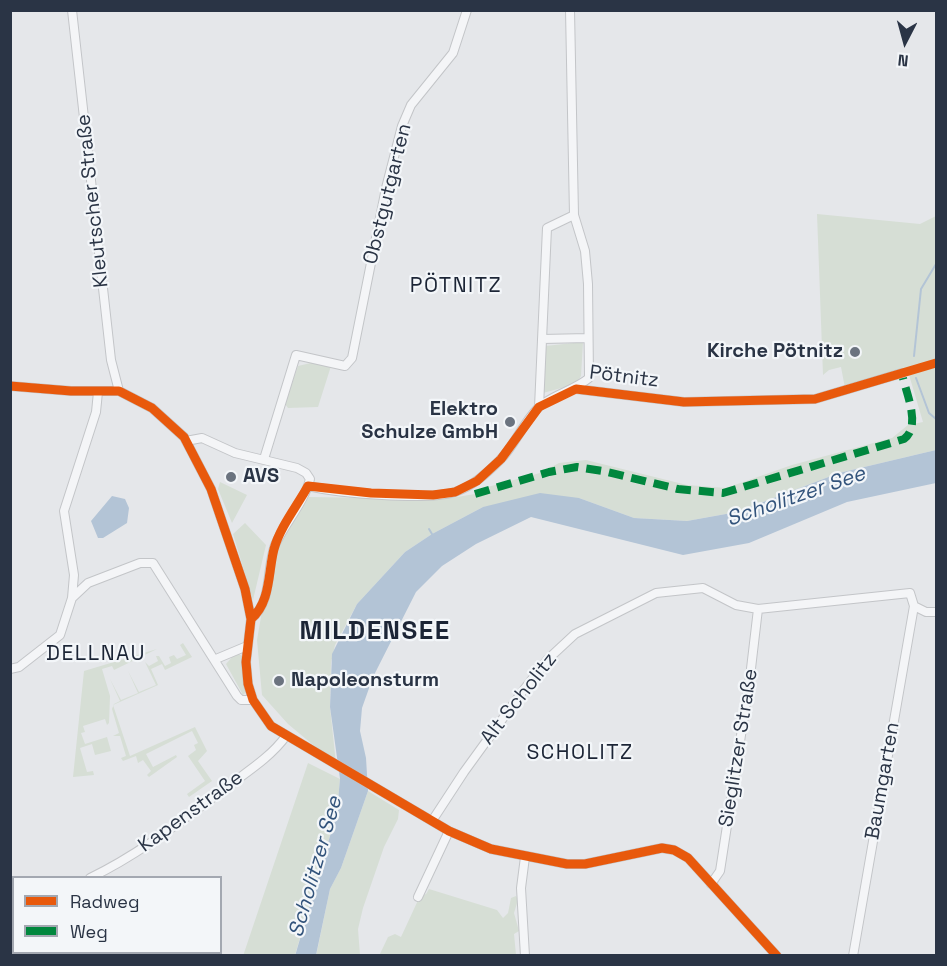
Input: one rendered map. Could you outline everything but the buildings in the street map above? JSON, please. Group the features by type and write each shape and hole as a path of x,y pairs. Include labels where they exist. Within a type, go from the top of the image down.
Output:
{"street":[{"name":"Kleutscher Straße","path":"72,10 111,360 119,391"},
{"name":"Obstgutgarten","path":"264,459 296,355 345,366 352,358 386,188 402,126 411,105 453,53 467,10"},
{"name":"Pötnitz","path":"308,486 371,494 433,495 455,492 477,481 501,459 539,407 576,389 589,378 588,284 585,251 574,215 570,10"},
{"path":"539,407 547,228 574,215"},
{"name":"Pötnitz","path":"542,339 588,338"},
{"name":"Pötnitz","path":"576,389 684,402 815,399 903,373"},
{"path":"10,386 98,392 119,391 152,408 186,441 212,489 245,589 250,619 247,674 253,700 267,721 286,736 472,842 525,857 577,864 668,848 688,858 777,956"},
{"path":"10,669 19,667 60,635 72,598 74,575 63,511 96,412 98,392"},
{"path":"186,441 202,438 235,453 264,459 306,473 310,479 274,548 262,604 258,613 250,619"},
{"path":"72,598 88,583 141,563 153,563 216,659 237,696 241,700 253,700"},
{"path":"74,575 88,583"},
{"name":"Alt Scholitz","path":"432,821 464,772 547,660 575,634 656,593 703,588 736,605 758,609 910,593 914,606 926,612 936,612"},
{"name":"Baumgarten","path":"853,956 914,606"},
{"name":"Sieglitzer Straße","path":"711,884 720,871 750,677 758,609"},
{"path":"216,659 247,646"},
{"name":"Kapenstraße","path":"94,876 115,866 178,823 265,758 286,736"},
{"path":"418,897 450,831"},
{"path":"525,857 521,888 525,956"}],"shaded area":[{"path":"817,214 920,224 936,216 936,450 839,473 737,512 687,521 634,518 579,498 483,507 432,534 405,552 357,604 335,645 331,663 330,707 336,764 288,724 262,695 257,640 262,611 271,590 279,546 309,497 445,499 475,494 484,488 540,473 559,463 586,460 687,485 726,488 792,465 892,438 908,425 923,422 907,368 845,388 841,367 829,370 823,375"},
{"path":"583,342 581,376 576,384 543,393 545,346"},
{"path":"315,362 331,366 318,407 288,408 285,404 298,366"},
{"path":"220,482 247,495 232,523 218,489"},
{"path":"245,523 266,545 253,600 233,534"},
{"path":"183,643 192,657 165,670 162,664 151,669 158,685 114,705 120,701 110,679 121,700 138,693 128,671 139,692 156,685 145,662 149,666 158,661 156,656 159,656 165,666 171,663 169,657 174,655 177,659 186,655 180,645"},
{"path":"157,649 114,670 112,666 102,669 110,696 109,723 107,725 105,719 83,726 85,732 81,733 85,744 107,737 111,751 95,755 92,744 80,748 87,772 93,771 94,775 73,777 84,671"},
{"path":"239,654 242,656 246,692 243,695 226,664 233,656"},
{"path":"113,706 130,756 195,727 207,751 198,761 212,781 189,797 187,794 205,781 188,756 196,750 194,745 198,743 192,731 146,754 153,767 176,755 177,757 149,777 147,775 151,771 143,760 138,763 136,756 123,761 121,758 126,756 120,736 113,736 119,733"},
{"path":"308,763 340,779 337,812 295,955 243,956"},
{"path":"368,791 399,810 398,819 384,847 363,908 358,929 360,955 316,956 330,889 341,868"},
{"path":"429,889 497,910 503,918 508,913 511,898 516,896 518,900 514,913 519,931 514,934 516,955 379,956 388,937 395,934 401,937 420,896 426,894"}],"water":[{"name":"Scholitzer See","path":"936,450 936,483 847,502 749,543 683,555 531,517 476,544 442,566 416,592 373,677 362,708 360,731 366,758 368,791 341,868 330,889 316,955 295,956 337,812 340,779 330,707 332,654 357,604 405,552 432,534 483,507 540,493 579,498 634,518 687,521 737,512 839,473"},
{"path":"112,496 125,499 129,508 127,523 103,538 98,538 91,521"}],"waterway":[{"path":"936,224 936,256"},
{"path":"914,356 921,289 936,264"},
{"path":"916,378 929,413 936,419"},
{"path":"429,529 432,534"}],"marked path":[{"path":"475,494 549,472 577,467 678,489 723,493 904,439 912,427 912,419 903,378"}],"cycle path":[{"path":"251,619 262,604 277,541 308,486 371,493 433,495 455,492 477,481 501,459 539,407 576,389 684,402 815,399 936,363"},
{"path":"10,386 71,391 119,391 152,408 184,437 211,489 245,589 251,619 246,662 248,684 253,700 271,726 449,831 491,849 567,864 585,864 662,848 674,850 688,858 777,956"}],"place":[{"name":"Kirche Pötnitz","path":"855,352"},
{"name":"Elektro Schulze GmbH","path":"510,422"},
{"name":"AVS","path":"231,477"},
{"name":"Napoleonsturm","path":"279,681"}],"district":[{"name":"PÖTNITZ","path":"456,286"},
{"name":"MILDENSEE","path":"375,632"},
{"name":"DELLNAU","path":"96,654"},
{"name":"SCHOLITZ","path":"580,753"}]}
